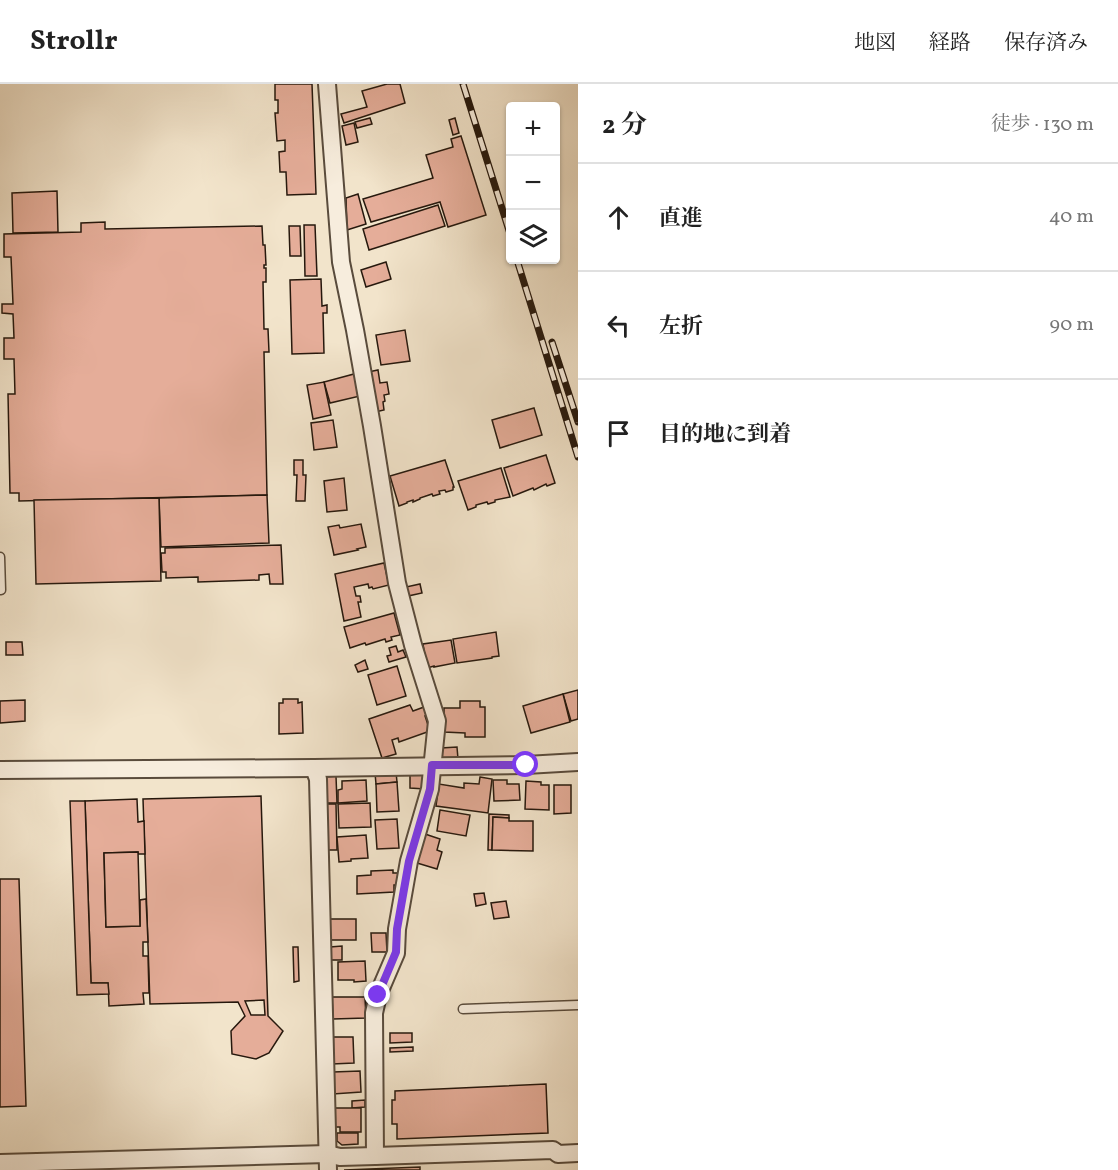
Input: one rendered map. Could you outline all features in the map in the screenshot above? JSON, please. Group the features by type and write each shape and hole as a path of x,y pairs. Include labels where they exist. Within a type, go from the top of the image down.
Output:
{"street":[{"path":"327,84 341,262 365,383 397,583 413,645 437,721 430,789 409,861 397,929 396,952 378,995 374,1013 375,1156"},
{"path":"0,770 314,768 526,765 578,762"},
{"path":"314,768 318,779 327,1162"},
{"path":"0,1163 18,1166 327,1162 340,1157 554,1150 558,1154 578,1153"}],"lane":[{"path":"0,557 0,590"},
{"path":"463,1009 578,1005"}],"building":[{"path":"275,84 312,84 316,194 287,195 286,172 280,172 279,152 285,151 285,140 277,141 275,113 278,113 278,100 275,100"},
{"path":"387,84 400,84 405,103 344,123 341,114 367,107 362,91"},
{"path":"370,118 372,124 357,128 355,122"},
{"path":"455,118 459,133 453,135 449,120"},
{"path":"354,123 358,142 346,145 342,126"},
{"path":"461,136 486,215 448,227 440,202 371,222 363,199 433,178 426,155 453,147 451,139"},
{"path":"57,191 58,232 13,233 12,193"},
{"path":"358,194 366,224 347,230 346,198"},
{"path":"438,205 445,226 369,250 363,229"},
{"path":"105,222 105,229 262,226 266,265 264,268 266,268 266,282 263,282 264,329 268,329 269,352 264,352 267,495 19,501 19,493 10,493 8,394 15,394 14,359 4,359 4,338 14,338 13,314 2,313 2,304 13,304 11,257 4,257 4,234 81,232 81,223"},
{"path":"304,225 315,225 317,276 305,276"},
{"path":"289,226 300,226 301,256 290,256"},
{"path":"386,262 391,279 366,287 361,270"},
{"path":"321,279 322,306 327,305 327,313 323,313 324,353 292,354 290,280"},
{"path":"405,330 410,361 381,365 376,335"},
{"path":"378,370 380,383 387,382 389,394 384,395 384,410 375,412 368,372"},
{"path":"354,374 360,396 330,403 324,382"},
{"path":"324,382 331,415 313,419 307,385"},
{"path":"534,408 542,435 500,448 492,420"},
{"path":"333,420 337,447 314,450 311,423"},
{"path":"546,455 555,483 513,496 504,468"},
{"path":"294,460 303,460 303,475 306,475 305,501 296,501 297,475 294,475"},
{"path":"445,460 453,490 439,491 440,494 433,496 432,494 399,506 390,476"},
{"path":"501,468 510,497 476,505 468,510 458,481"},
{"path":"344,478 347,510 327,512 324,481"},
{"path":"267,495 269,543 161,547 159,498"},
{"path":"159,498 161,581 36,584 34,500"},
{"path":"361,524 366,547 334,555 328,527 339,525 340,528"},
{"path":"281,545 283,584 270,584 269,574 259,575 259,580 198,582 198,577 166,578 166,572 162,572 161,553 165,553 165,548"},
{"path":"384,563 389,585 373,589 369,588 368,584 354,587 356,596 360,596 361,602 358,602 361,617 344,621 335,574"},
{"path":"420,584 422,593 408,596 406,587"},
{"path":"394,613 400,635 391,637 392,640 386,642 385,639 350,648 344,627"},
{"path":"496,632 499,656 457,663 453,639"},
{"path":"451,640 455,663 427,668 423,644"},
{"path":"6,642 22,642 23,655 6,655"},
{"path":"396,646 398,652 403,650 406,657 389,662 387,656 391,655 389,648"},
{"path":"365,660 368,669 358,672 355,665"},
{"path":"397,666 406,696 377,705 368,675"},
{"path":"578,690 578,719 571,721 563,694"},
{"path":"563,694 570,722 531,733 523,706"},
{"path":"283,699 298,699 298,703 302,702 303,733 279,734 279,703 283,703"},
{"path":"25,700 25,721 0,723 0,701"},
{"path":"460,701 480,701 480,707 485,707 485,737 465,737 465,733 444,732 444,708 460,708"},
{"path":"410,705 413,711 424,707 430,731 399,742 398,738 392,740 396,754 382,758 369,719"},
{"path":"457,747 458,759 441,760 441,748"},
{"path":"396,772 397,782 376,784 375,773"},
{"path":"410,772 425,772 425,789 410,788"},
{"path":"336,776 337,803 323,803 325,777"},
{"path":"480,777 492,779 488,813 436,806 439,784 464,788 464,783 479,784"},
{"path":"366,780 367,801 338,803 338,790 342,789 342,781"},
{"path":"493,780 507,780 507,784 519,784 520,800 494,801"},
{"path":"526,781 549,785 549,810 525,809"},
{"path":"397,782 399,811 377,812 376,784"},
{"path":"554,785 571,785 571,813 554,814"},
{"path":"261,796 268,1016 283,1031 269,1053 256,1059 232,1054 231,1031 245,1016 238,1002 150,1004 143,799","holes":["264,1000 265,1015 251,1015 245,1001"]},
{"path":"137,799 138,822 144,821 145,854 138,854 138,852 104,853 106,927 140,926 140,900 146,899 148,942 143,942 143,956 148,956 149,993 143,993 144,1004 109,1006 108,983 91,983 85,801"},
{"path":"70,801 85,801 91,983 108,983 109,994 77,995"},
{"path":"370,803 371,827 339,828 338,804"},
{"path":"324,804 336,804 337,850 325,850"},
{"path":"440,810 470,815 466,836 437,831"},
{"path":"489,814 509,815 509,818 493,817 492,850 488,850"},
{"path":"493,817 509,818 509,821 533,821 533,851 492,850"},
{"path":"397,819 399,848 377,849 375,820"},
{"path":"425,834 440,839 437,850 442,852 437,869 417,863"},
{"path":"366,835 368,858 339,862 337,837"},
{"path":"138,852 140,926 106,927 104,853"},
{"path":"393,870 393,873 401,873 398,885 394,885 394,892 357,894 357,876 371,875 371,871"},
{"path":"0,879 19,879 26,1106 0,1107"},
{"path":"484,893 486,904 476,906 474,894"},
{"path":"506,901 509,917 494,919 491,903"},
{"path":"329,919 356,919 356,940 329,940"},
{"path":"371,933 386,933 387,952 372,952"},
{"path":"342,946 342,960 330,960 330,947"},
{"path":"293,947 298,947 299,981 294,982"},
{"path":"365,961 366,981 338,980 338,962"},
{"path":"332,997 365,997 366,1018 333,1019"},
{"path":"390,1033 412,1033 412,1042 390,1043"},
{"path":"333,1037 353,1037 354,1063 332,1064"},
{"path":"413,1047 413,1051 390,1052 390,1048"},
{"path":"360,1071 361,1092 333,1094 333,1072"},
{"path":"546,1084 548,1133 397,1139 397,1124 392,1124 392,1100 395,1100 395,1091"},
{"path":"365,1100 365,1107 352,1108 352,1101"},
{"path":"334,1108 361,1108 361,1132 340,1132 340,1127 335,1127"},
{"path":"337,1133 358,1133 358,1144 342,1145 337,1141"},
{"path":"420,1167 420,1170 344,1170"}],"railway":[{"path":"463,84 506,221"},
{"path":"518,264 578,457"},
{"path":"552,342 578,422"}],"route":[{"path":"378,995 396,952 397,929 411,850 430,789 432,765 526,765"}]}
